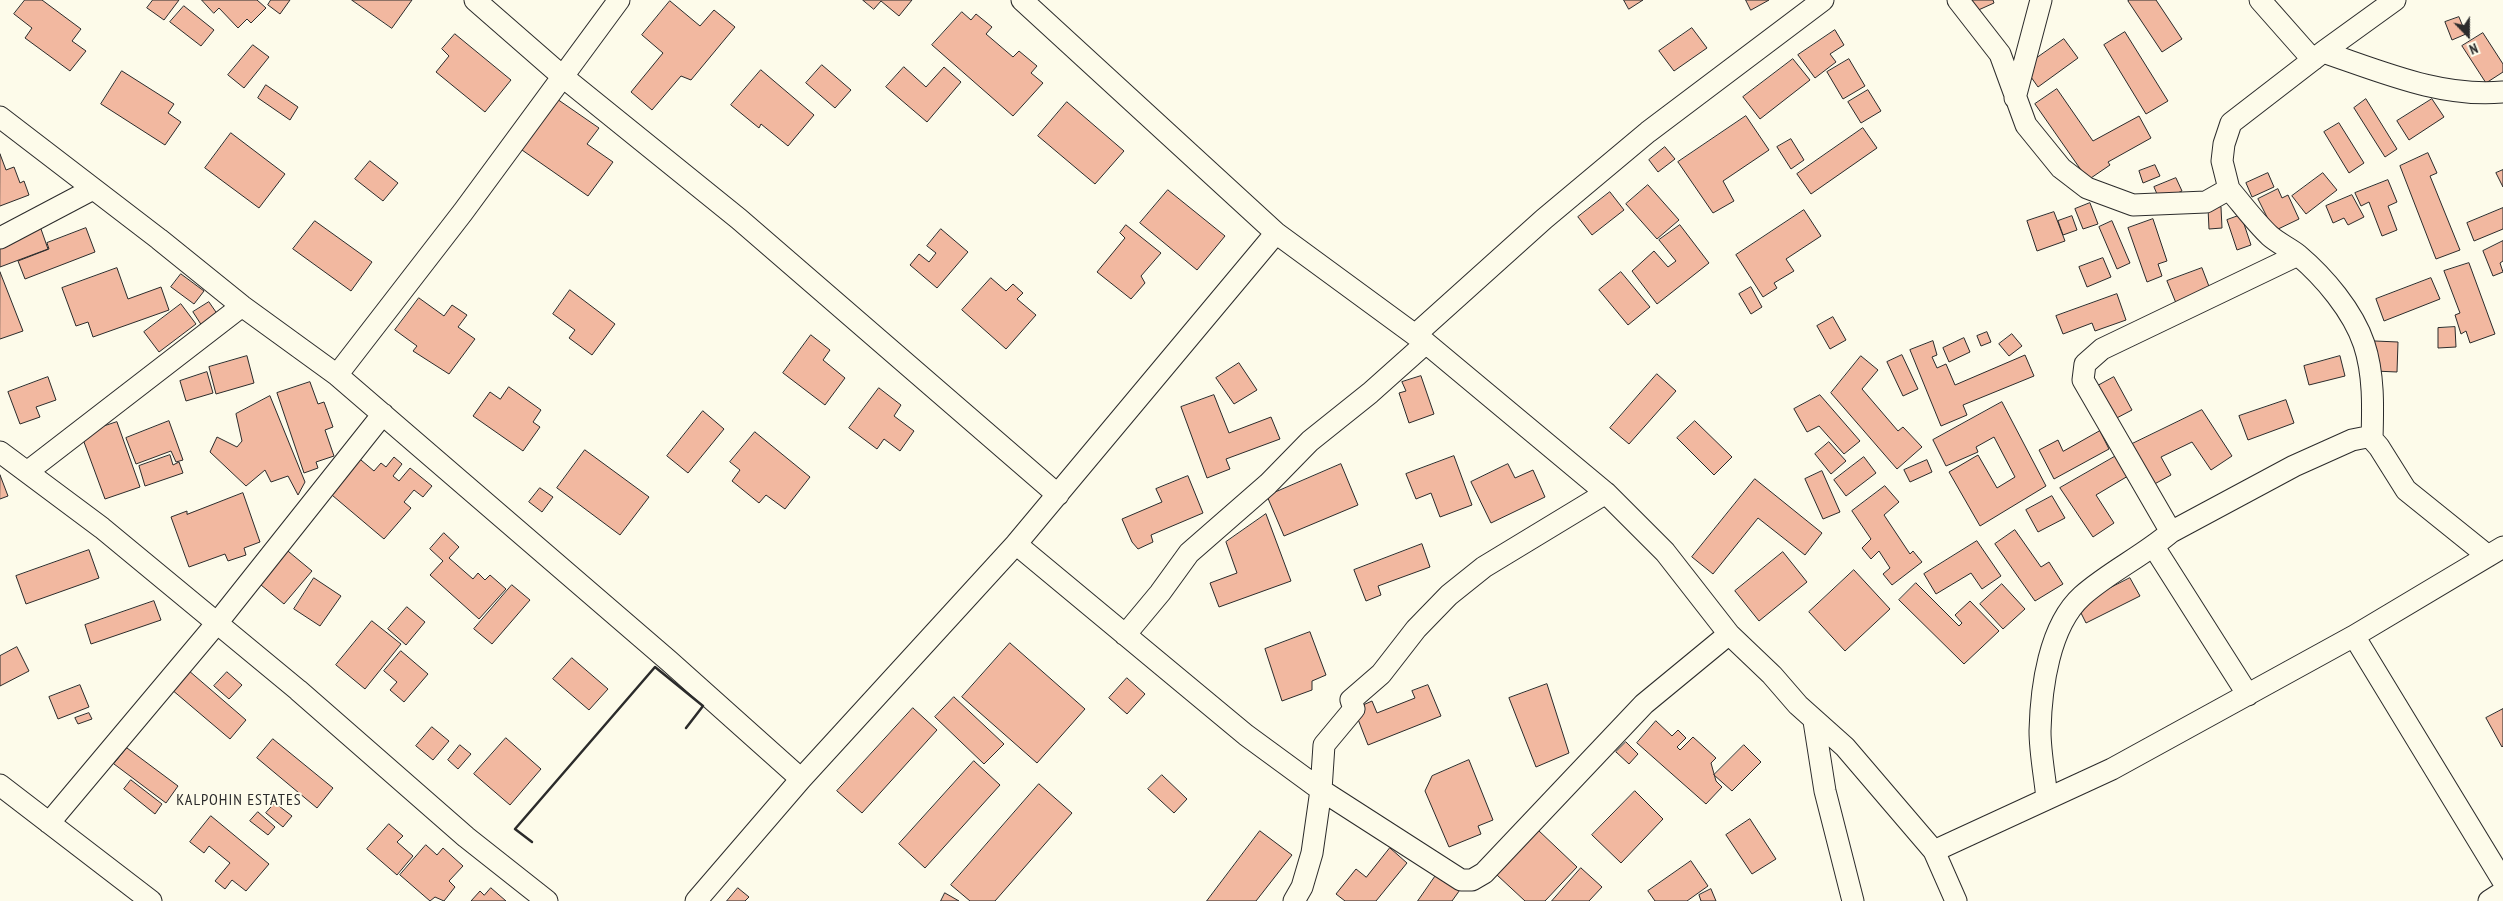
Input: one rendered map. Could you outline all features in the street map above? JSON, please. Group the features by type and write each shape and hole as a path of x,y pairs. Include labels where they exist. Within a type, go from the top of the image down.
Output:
{"street":[{"path":"475,0 562,76 739,219 1058,495"},
{"path":"337,375 462,212 619,0"},
{"path":"1022,0 1276,232 1420,339 1606,493 1665,552 1729,634 1814,720 1845,747 1934,851 1956,901"},
{"path":"1125,635 1160,593 1189,553 1268,484 1310,441 1370,393 1420,339 1544,219 1648,132 1823,0"},
{"path":"1958,0 2000,54 2026,125 2061,168 2086,188 2132,206 2206,202 2229,190"},
{"path":"2015,98 2041,0"},
{"path":"2260,0 2318,56 2454,92 2503,92"},
{"path":"1934,851 2112,769 2354,636 2496,552 2406,490 2372,439 2373,400 2364,343 2350,316 2334,293 2298,255 2270,236 2229,190 2222,161 2224,144 2231,123 2395,0"},
{"path":"0,117 242,306 337,375 669,661 801,779"},
{"path":"0,238 93,189"},
{"path":"696,901 801,779 1016,544 1276,232"},
{"path":"2171,532 2083,380 2085,364 2102,349 2298,255"},
{"path":"27,472 242,306"},
{"path":"50,823 217,623 383,414"},
{"path":"2047,799 2040,731 2053,642 2065,618 2080,598 2103,579 2154,547 2171,532 2294,466 2361,437 2372,439"},
{"path":"0,452 102,528 391,769 466,837 547,901"},
{"path":"1294,901 1302,887 1312,853 1321,790 1324,745 1354,708 1351,700 1381,674 1416,629 1449,595 1484,568 1606,493"},
{"path":"1016,544 1246,735 1321,790 1461,880 1472,880 1484,873 1644,704 1729,634"},
{"path":"2154,547 2248,695"},
{"path":"2354,636 2503,882"},
{"path":"1814,720 1825,791 1853,901"},
{"path":"0,785 151,901"},
{"path":"2489,901 2503,892"}],"building":[{"path":"25,0 42,0 81,29 72,41 86,51 70,71 25,38 32,28 14,14"},
{"path":"153,0 179,0 164,20 147,8"},
{"path":"202,0 257,0 266,8 251,23 247,19 238,28 219,8 214,13"},
{"path":"271,0 290,0 280,14 268,5"},
{"path":"352,0 412,0 392,28"},
{"path":"863,0 912,0 899,16 881,1 874,9"},
{"path":"1624,0 1643,0 1629,9"},
{"path":"1746,0 1769,0 1751,10"},
{"path":"1968,0 1993,0 1994,3 1974,12"},
{"path":"2156,0 2182,39 2162,52 2128,1"},
{"path":"670,1 700,26 714,10 735,27 691,80 681,76 652,110 631,92 663,53 642,35"},
{"path":"184,6 214,30 201,46 170,22"},
{"path":"962,12 971,20 976,14 992,27 986,34 1013,57 1019,51 1037,66 1031,73 1043,83 1013,116 932,45"},
{"path":"2459,17 2466,34 2452,40 2445,22"},
{"path":"1692,28 1707,48 1674,71 1659,51"},
{"path":"1835,30 1844,45 1830,54 1836,62 1815,78 1798,55"},
{"path":"2125,32 2168,101 2146,114 2104,45"},
{"path":"2483,33 2503,64 2503,72 2486,83 2462,46"},
{"path":"455,34 511,80 485,112 436,72 449,56 442,49"},
{"path":"2064,39 2078,58 2038,87 2024,67"},
{"path":"253,45 269,57 244,88 228,75"},
{"path":"1793,59 1810,80 1760,119 1743,97"},
{"path":"1849,59 1865,86 1843,99 1827,72"},
{"path":"822,65 851,90 835,108 806,83"},
{"path":"904,67 926,87 944,67 961,82 927,122 886,87"},
{"path":"761,70 814,115 788,146 761,124 759,128 731,105"},
{"path":"122,71 174,104 168,113 181,122 165,145 101,104"},
{"path":"266,85 298,107 290,120 258,98"},
{"path":"2057,89 2093,141 2139,116 2151,138 2108,162 2110,165 2088,180 2035,104"},
{"path":"1868,90 1881,111 1861,123 1848,102"},
{"path":"557,99 599,128 587,144 613,162 588,196 522,150"},
{"path":"2366,99 2397,149 2385,157 2354,108"},
{"path":"2432,99 2444,117 2409,140 2397,121"},
{"path":"1067,102 1124,151 1095,184 1038,136"},
{"path":"1746,116 1769,150 1723,181 1734,201 1713,213 1678,162"},
{"path":"2339,123 2364,163 2349,173 2324,132"},
{"path":"1863,128 1877,148 1811,194 1797,174"},
{"path":"231,133 285,174 259,208 205,168"},
{"path":"1791,139 1804,160 1791,169 1777,147"},
{"path":"1665,147 1675,159 1658,172 1649,160"},
{"path":"2428,153 2437,173 2430,176 2460,250 2436,259 2400,166"},
{"path":"0,154 6,170 14,167 20,183 24,181 29,195 0,206"},
{"path":"370,161 398,183 383,201 355,179"},
{"path":"2155,165 2160,176 2143,183 2139,171"},
{"path":"2503,170 2503,187 2496,173"},
{"path":"2268,173 2274,187 2252,197 2246,183"},
{"path":"2323,173 2337,190 2306,214 2292,196"},
{"path":"2176,178 2182,191 2160,201 2154,187"},
{"path":"2388,180 2397,202 2388,206 2397,230 2382,236 2369,202 2361,206 2355,193"},
{"path":"1648,185 1679,220 1657,239 1626,204"},
{"path":"2278,189 2282,198 2288,195 2299,219 2274,231 2258,199"},
{"path":"1168,190 1225,236 1197,270 1140,223"},
{"path":"1610,192 1624,210 1592,235 1578,217"},
{"path":"2352,195 2364,217 2348,225 2344,218 2333,223 2326,206"},
{"path":"2090,203 2098,224 2083,229 2075,209"},
{"path":"2221,207 2222,228 2209,229 2208,208"},
{"path":"2503,208 2503,229 2474,241 2467,223"},
{"path":"1804,210 1821,236 1786,259 1794,271 1774,283 1777,288 1763,297 1736,255"},
{"path":"2054,212 2065,241 2037,251 2027,221"},
{"path":"2241,215 2251,245 2237,250 2227,220"},
{"path":"2072,216 2077,230 2063,235 2058,221"},
{"path":"2153,219 2167,261 2158,264 2162,276 2147,282 2128,228"},
{"path":"315,221 372,262 351,291 293,249"},
{"path":"2112,221 2130,263 2117,269 2099,227"},
{"path":"1126,225 1161,253 1141,276 1145,283 1131,299 1097,272 1125,238 1120,233"},
{"path":"1680,225 1709,263 1657,304 1632,271 1654,251 1668,267 1676,261 1659,240"},
{"path":"86,228 95,252 25,279 18,261 49,249 47,243"},
{"path":"41,229 48,249 0,267 0,245"},
{"path":"941,229 968,252 937,288 910,265 919,254 929,262 936,253 927,246"},
{"path":"2503,241 2503,261 2500,263 2503,272 2493,276 2483,251"},
{"path":"2103,258 2111,277 2087,287 2079,267"},
{"path":"2469,263 2495,334 2470,343 2466,331 2461,334 2455,315 2460,313 2444,271"},
{"path":"117,268 128,299 161,287 169,310 93,337 88,322 76,326 62,288"},
{"path":"2202,268 2210,289 2176,303 2167,281"},
{"path":"0,272 23,331 0,339"},
{"path":"1621,272 1650,307 1628,325 1599,290"},
{"path":"181,274 204,291 194,304 171,287"},
{"path":"991,278 1006,291 1013,284 1023,293 1017,299 1036,315 1006,349 962,310"},
{"path":"2431,278 2440,299 2384,321 2376,299"},
{"path":"1751,287 1762,307 1751,314 1739,294"},
{"path":"570,290 615,324 592,355 569,338 575,330 553,314"},
{"path":"2117,294 2126,320 2095,331 2092,323 2063,334 2056,316"},
{"path":"419,298 444,316 452,305 467,315 458,327 475,339 449,374 413,351 417,346 395,330"},
{"path":"209,302 218,315 202,326 193,312"},
{"path":"181,304 196,324 159,352 144,332"},
{"path":"1833,317 1846,340 1830,349 1817,326"},
{"path":"2455,327 2456,347 2438,348 2438,328"},
{"path":"1987,332 1991,342 1981,346 1977,336"},
{"path":"2012,334 2022,346 2009,356 1999,344"},
{"path":"811,335 830,350 823,360 845,378 825,405 783,373"},
{"path":"1964,338 1970,352 1949,362 1943,348"},
{"path":"1933,341 1937,355 1932,357 1937,368 1946,364 1955,385 2025,355 2034,376 1963,405 1967,415 1941,426 1910,350"},
{"path":"2375,341 2398,342 2397,372 2374,371"},
{"path":"1902,355 1918,389 1903,396 1887,362"},
{"path":"247,356 254,383 216,394 209,367"},
{"path":"1861,356 1878,370 1862,389 1898,431 1903,427 1922,447 1897,469 1831,393"},
{"path":"2340,356 2345,376 2309,385 2304,366"},
{"path":"1239,363 1257,390 1234,404 1216,378"},
{"path":"207,372 213,393 186,401 180,381"},
{"path":"1657,374 1676,391 1629,444 1610,428"},
{"path":"1421,376 1434,414 1409,423 1399,393 1406,391 1402,382"},
{"path":"48,377 56,400 36,407 40,417 20,424 8,392"},
{"path":"2114,377 2132,410 2109,422 2092,389"},
{"path":"310,382 318,404 324,402 333,427 325,430 334,456 316,462 318,468 304,473 277,393"},
{"path":"509,387 541,410 533,422 540,427 523,451 473,416 490,392 500,399"},
{"path":"879,388 901,405 894,416 914,431 900,451 884,439 877,449 849,428"},
{"path":"1214,395 1229,433 1271,417 1280,439 1226,459 1230,469 1207,478 1181,407"},
{"path":"1820,395 1860,441 1844,454 1819,426 1807,432 1794,409"},
{"path":"270,396 305,482 298,495 288,476 271,482 265,470 246,486 210,452 217,437 237,447 242,441 236,414"},
{"path":"2286,400 2294,423 2248,440 2239,416"},
{"path":"2002,402 2046,486 1980,526 1949,472 1978,455 1997,488 2015,477 1994,437 1976,447 1978,452 1946,466 1933,440"},
{"path":"2202,410 2232,456 2211,470 2192,442 2161,457 2171,475 2149,487 2128,446"},
{"path":"703,411 724,429 688,473 667,456"},
{"path":"169,421 183,460 176,462 171,451 136,464 126,438"},
{"path":"1695,421 1732,457 1714,475 1677,438"},
{"path":"117,422 140,487 105,499 81,434"},
{"path":"2100,431 2109,449 2054,479 2039,450 2058,440 2063,451"},
{"path":"755,432 810,477 785,509 766,495 759,503 732,481 740,470 730,462"},
{"path":"1829,442 1846,461 1831,474 1815,454"},
{"path":"585,450 649,497 620,535 557,488"},
{"path":"170,455 173,465 179,462 183,473 145,486 139,466"},
{"path":"355,455 374,471 381,463 386,467 394,457 402,464 393,476 399,481 410,468 432,486 423,497 414,490 404,502 411,508 384,539 326,490"},
{"path":"1454,456 1472,505 1440,517 1431,493 1416,499 1406,474"},
{"path":"2116,456 2128,476 2096,495 2114,523 2093,537 2060,488"},
{"path":"1864,457 1876,473 1846,496 1834,480"},
{"path":"1927,460 1932,472 1910,482 1904,470"},
{"path":"1341,464 1358,505 1284,536 1267,496"},
{"path":"1508,464 1515,478 1533,470 1545,497 1491,523 1471,482"},
{"path":"1822,471 1840,512 1823,519 1805,479"},
{"path":"0,475 8,496 0,499"},
{"path":"1188,476 1203,513 1151,535 1153,542 1138,549 1132,542 1122,519 1162,502 1156,489"},
{"path":"1755,479 1822,533 1805,555 1758,518 1713,574 1692,557"},
{"path":"1885,486 1899,502 1884,515 1910,554 1913,551 1922,562 1892,585 1883,574 1890,568 1879,551 1871,559 1862,548 1871,539 1852,511"},
{"path":"540,488 553,497 542,512 529,502"},
{"path":"243,493 260,542 244,548 246,555 228,561 225,554 189,567 171,517 187,511 187,514"},
{"path":"2052,496 2065,518 2038,532 2026,510"},
{"path":"1266,514 1291,581 1219,607 1210,583 1237,573 1226,542"},
{"path":"2015,530 2041,567 2049,562 2063,584 2035,601 1995,544"},
{"path":"444,533 459,547 449,558 473,579 478,573 485,580 490,575 506,589 479,619 430,575 443,561 430,549"},
{"path":"1977,541 2001,576 1982,589 1971,573 1936,594 1924,574"},
{"path":"1422,544 1430,567 1378,586 1381,595 1366,601 1354,570"},
{"path":"283,547 312,571 284,604 255,580"},
{"path":"89,550 99,578 26,604 16,576"},
{"path":"1783,552 1807,582 1759,621 1735,591"},
{"path":"1854,570 1890,609 1845,651 1809,612"},
{"path":"314,578 341,596 320,626 294,609"},
{"path":"2130,578 2140,596 2086,623 2077,605"},
{"path":"1916,583 1959,626 1962,623 1955,615 1970,601 1999,631 1964,664 1899,600"},
{"path":"2002,584 2025,609 2003,629 1980,604"},
{"path":"512,585 530,600 492,644 474,629"},
{"path":"154,601 161,620 91,644 85,625"},
{"path":"407,607 425,622 406,645 388,629"},
{"path":"372,621 401,644 365,689 336,665"},
{"path":"1310,632 1326,675 1312,681 1312,690 1282,701 1265,649"},
{"path":"1010,643 1085,709 1037,763 962,697"},
{"path":"17,647 29,671 0,686 0,656"},
{"path":"401,651 428,674 404,702 390,690 397,682 384,671"},
{"path":"572,658 608,689 589,710 553,679"},
{"path":"188,670 246,720 230,739 171,689"},
{"path":"227,672 242,685 229,699 214,686"},
{"path":"1127,678 1145,694 1127,714 1109,698"},
{"path":"1547,684 1569,753 1536,767 1509,698"},
{"path":"80,685 89,707 58,719 49,697"},
{"path":"1428,685 1441,716 1368,745 1354,709 1372,701 1377,713 1415,698 1412,691"},
{"path":"954,697 1004,744 984,764 935,717"},
{"path":"913,708 937,730 862,813 837,791"},
{"path":"2503,709 2503,746 2502,747 2486,718"},
{"path":"89,713 92,719 78,724 75,718"},
{"path":"1656,721 1672,736 1678,730 1686,738 1677,747 1680,750 1693,737 1716,758 1711,763 1716,781 1722,787 1706,804 1637,743"},
{"path":"432,727 449,741 433,760 416,746"},
{"path":"506,738 541,769 510,805 474,774"},
{"path":"273,739 333,788 317,808 257,758"},
{"path":"1626,742 1638,754 1629,764 1616,752"},
{"path":"460,745 471,754 458,769 448,760"},
{"path":"1744,745 1761,762 1732,791 1714,775"},
{"path":"127,748 178,786 166,803 114,764"},
{"path":"1469,760 1493,820 1478,826 1481,834 1449,847 1425,791 1432,776"},
{"path":"974,761 1000,785 925,868 899,844"},
{"path":"1162,775 1187,799 1174,813 1148,789"},
{"path":"131,780 162,804 155,814 124,789"},
{"path":"1039,784 1072,813 995,901 970,901 951,885"},
{"path":"1635,791 1663,819 1621,863 1592,835"},
{"path":"275,803 292,816 283,827 266,813"},
{"path":"258,812 275,827 268,835 250,821"},
{"path":"211,816 269,864 246,891 232,880 225,889 215,881 230,863 209,846 204,853 190,842"},
{"path":"1750,819 1776,859 1752,874 1726,835"},
{"path":"389,824 403,836 397,842 413,856 397,875 367,849"},
{"path":"1538,830 1577,867 1545,901 1525,901 1497,875"},
{"path":"1260,831 1292,855 1256,901 1207,901"},
{"path":"426,845 437,855 443,848 463,866 449,881 455,887 444,901 435,897 430,901 400,875"},
{"path":"1390,848 1407,863 1376,901 1345,901 1336,894 1356,869 1366,877"},
{"path":"1691,861 1708,886 1687,901 1655,901 1648,891"},
{"path":"1581,868 1602,887 1589,901 1552,901"},
{"path":"1439,871 1462,887 1452,901 1418,901"},
{"path":"491,888 506,901 471,901 480,891 484,895"},
{"path":"738,888 749,897 745,901 727,901"},
{"path":"1711,889 1716,901 1701,901 1699,895"},
{"path":"945,893 959,901 941,901"}],"wall":[{"path":"532,842 515,829 655,667 703,706 686,728"}],"district":[{"name":"KALPOHIN ESTATES","path":"239,800"}]}
